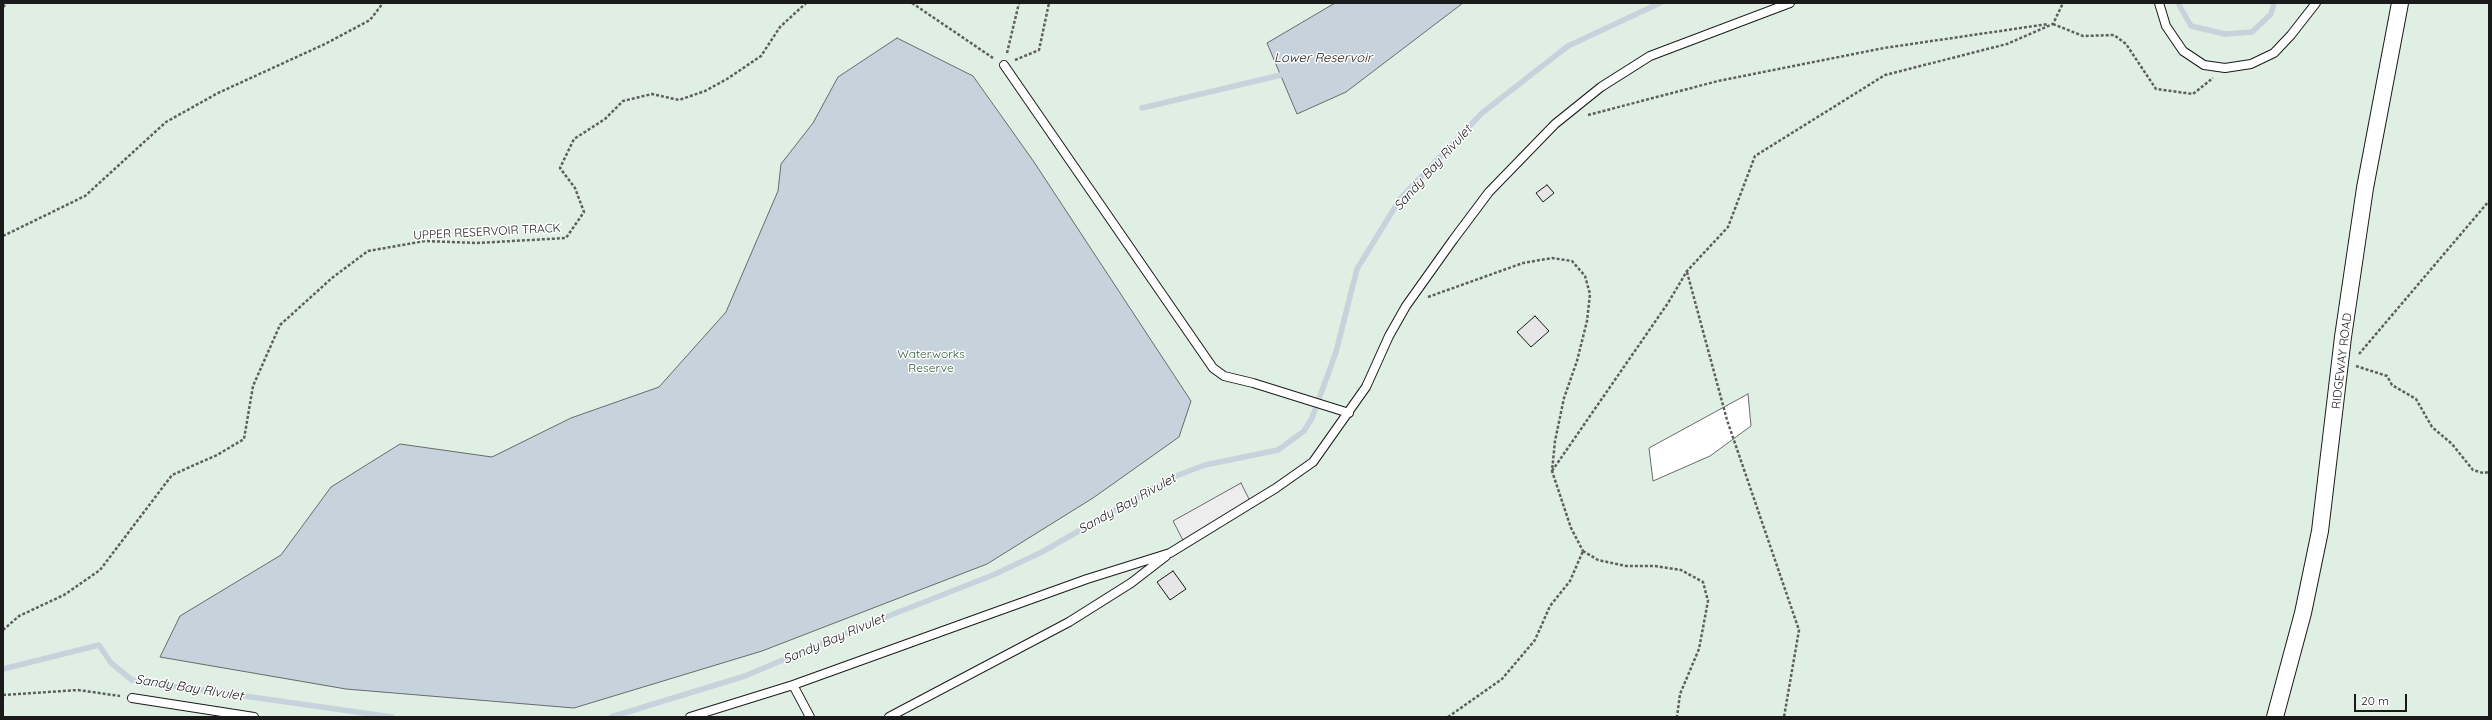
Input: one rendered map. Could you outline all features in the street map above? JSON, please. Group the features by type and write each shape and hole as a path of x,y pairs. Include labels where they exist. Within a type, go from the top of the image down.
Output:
{"street":[{"name":"RIDGEWAY ROAD","path":"2275,717 2303,613 2320,531 2343,337 2365,188 2400,3"}],"lane":[{"path":"889,717 1069,622 1131,583 1170,552 1276,488 1313,462 1366,387 1389,336 1406,306 1489,192 1555,124 1600,87 1650,56 1790,3"},
{"path":"2159,3 2166,26 2183,52 2204,65 2225,68 2251,64 2274,53 2291,35 2316,3"},
{"path":"1004,65 1213,368 1224,376 1253,383 1349,413"},
{"path":"690,717 793,685 1087,579 1170,552"},
{"path":"793,685 810,717"},
{"path":"132,698 254,717"}],"path":[{"path":"3,7 7,3"},
{"path":"3,236 85,196 166,122 218,93 325,44 370,20 383,3"},
{"name":"UPPER RESERVOIR TRACK","path":"3,630 19,616 64,595 100,570 172,475 217,455 244,439 254,386 280,325 332,278 368,251 425,241 476,243 566,238 584,212 575,188 560,168 574,139 605,118 623,101 652,94 680,100 705,92 761,56 780,27 806,3"},
{"path":"912,3 1004,65"},
{"path":"1004,65 1019,3"},
{"path":"1004,65 1038,50 1049,3"},
{"path":"1552,471 1668,303 1687,271 1728,227 1755,156 1885,75 2007,44 2053,24 2063,3"},
{"path":"1586,115 1718,81 1884,48 2053,24 2083,36 2114,35 2126,44 2156,89 2193,94 2225,68"},
{"path":"2355,358 2489,201"},
{"path":"1406,306 1523,263 1552,258 1572,261 1584,276 1590,294 1587,321 1577,360 1564,398 1555,441 1552,471 1571,528 1583,551 1598,560 1626,566 1655,566 1681,570 1703,582 1708,601 1699,649 1680,694 1677,717"},
{"path":"1687,271 1727,420 1799,630 1784,717"},
{"path":"2351,364 2387,376 2392,385 2416,399 2432,427 2452,444 2473,470 2484,473 2489,472"},
{"path":"1448,717 1502,679 1535,640 1550,606 1570,581 1583,551"},
{"path":"3,695 78,690 132,698"}],"green space":[{"name":"Waterworks Reserve","path":"3,3 2489,3 2489,717 3,717","holes":["1748,394 1751,426 1710,456 1653,481 1649,448"]}],"shaded area":[{"path":"1241,483 1251,503 1185,544 1173,521"}],"water":[{"name":"Lower Reservoir","path":"1335,3 1463,3 1346,92 1297,114 1267,43"},
{"path":"897,38 973,76 1034,162 1191,401 1179,437 1093,498 987,564 762,651 574,708 346,689 160,657 180,616 281,555 331,487 400,444 492,457 571,418 659,387 726,312 778,191 781,164 813,123 838,77"}],"building":[{"path":"1547,185 1554,193 1543,202 1536,193"},
{"path":"1535,316 1549,331 1531,347 1517,332"},
{"path":"1173,571 1186,589 1170,600 1157,582"}],"waterway":[{"name":"Sandy Bay Rivulet","path":"611,717 745,676 858,628 993,575 1042,552 1173,477 1205,465 1278,450 1304,431 1312,418 1336,352 1357,269 1400,199 1482,113 1568,46 1660,3"},
{"name":"Sandy Bay Rivulet","path":"2178,3 2191,26 2225,34 2252,32 2271,14 2274,3"},
{"path":"1142,108 1281,75"},
{"name":"Sandy Bay Rivulet","path":"3,669 99,645 111,663 132,680 392,717"}]}
